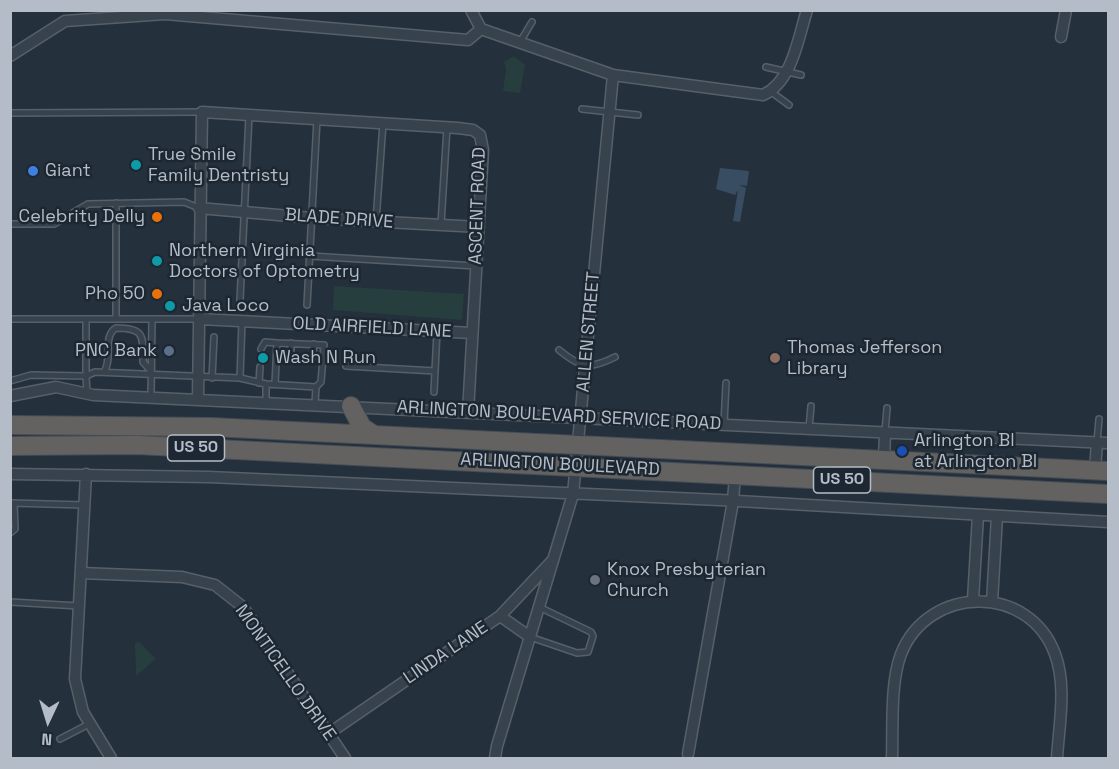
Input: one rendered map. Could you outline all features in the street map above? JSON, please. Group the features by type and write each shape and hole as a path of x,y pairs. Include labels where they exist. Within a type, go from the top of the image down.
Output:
{"highway":[{"path":"330,433 345,421 351,406"},
{"path":"351,406 362,427 374,435"},
{"name":"ARLINGTON BOULEVARD","path":"10,424 129,424 1102,470"},
{"name":"ARLINGTON BOULEVARD","path":"10,446 137,445 1108,494"}],"street":[{"path":"10,57 78,10"},
{"path":"471,10 481,29 614,75 763,95 770,92 787,72 807,10"},
{"path":"1060,37 1066,10"},
{"path":"65,21 165,14 468,40 481,29"},
{"name":"ALLEN STREET","path":"495,759 496,746 573,494 614,75"},
{"path":"198,398 202,112"},
{"name":"ASCENT ROAD","path":"202,112 447,127 473,130 480,135 482,143 468,412"},
{"name":"BLADE DRIVE","path":"200,208 312,218 478,227"},
{"name":"OLD AIRFIELD LANE","path":"200,319 472,333"},
{"name":"ARLINGTON BOULEVARD SERVICE ROAD","path":"10,396 56,387 87,393 1108,443"},
{"path":"884,460 885,432"},
{"path":"1096,442 1102,470"},
{"path":"10,474 208,477 733,501 1108,522"},
{"path":"86,474 75,679 82,712 111,759"},
{"path":"686,757 733,501 735,474"},
{"path":"973,600 978,515"},
{"path":"992,602 997,516"},
{"name":"LINDA LANE","path":"328,734 500,616 554,559"},
{"name":"MONTICELLO DRIVE","path":"81,573 182,577 215,585 243,607 345,759"},
{"path":"892,759 896,671 906,643 926,620 938,611 973,600 1013,608 1042,631 1055,653 1061,688 1057,759"},
{"path":"500,616 530,637"}],"lane":[{"path":"520,42 532,22"},
{"path":"765,67 801,75"},
{"path":"770,92 789,105"},
{"path":"582,109 638,115"},
{"path":"10,113 202,112"},
{"path":"240,300 249,114"},
{"path":"307,305 317,118"},
{"path":"376,221 382,123"},
{"path":"441,226 447,127"},
{"path":"10,224 54,224 88,204 184,202 200,208"},
{"path":"116,203 116,320"},
{"path":"310,256 476,266"},
{"path":"151,396 152,319"},
{"path":"10,320 200,319"},
{"path":"86,320 87,393"},
{"path":"240,378 242,321"},
{"path":"104,372 108,366 109,336 116,328 134,328 140,332 143,339 143,362 151,374"},
{"path":"434,392 437,331"},
{"path":"212,378 214,337"},
{"path":"10,381 31,375 86,376 104,372 240,378 266,384 314,387 321,382 324,345 265,342 261,349"},
{"path":"275,384 277,343"},
{"path":"291,344 291,356"},
{"path":"313,357 314,344"},
{"path":"559,350 575,363 586,366 598,366 615,357"},
{"path":"346,366 435,371"},
{"path":"259,383 260,367"},
{"path":"289,385 290,377"},
{"path":"312,378 315,404"},
{"path":"724,424 726,382"},
{"path":"266,384 266,402"},
{"path":"809,428 811,406"},
{"path":"885,432 887,408"},
{"path":"1096,442 1099,419"},
{"path":"10,533 15,529 12,503 85,505"},
{"path":"10,602 79,606"},
{"path":"530,637 577,653 588,652 592,642 591,632 539,607"},
{"path":"60,739 89,724"}],"green space":[{"path":"514,56 525,65 520,93 503,91 506,69 504,62"},
{"path":"334,286 464,294 462,320 333,310"},
{"path":"139,642 156,659 136,676 135,643"}],"water":[{"path":"720,168 749,171 747,186 739,185 746,188 740,222 733,221 738,190 735,195 716,189"}],"place":[{"name":"True Smile Family Dentristy","path":"136,165"},
{"name":"Giant","path":"33,171"},
{"name":"Celebrity Delly","path":"157,217"},
{"name":"Northern Virginia Doctors of Optometry","path":"157,261"},
{"name":"Pho 50","path":"157,294"},
{"name":"Java Loco","path":"170,306"},
{"name":"PNC Bank","path":"169,351"},
{"name":"Wash N Run","path":"263,358"},
{"name":"Thomas Jefferson Library","path":"775,358"},
{"name":"Arlington Bl at Arlington Bl","path":"902,451"},
{"name":"Knox Presbyterian Church","path":"595,580"}]}
